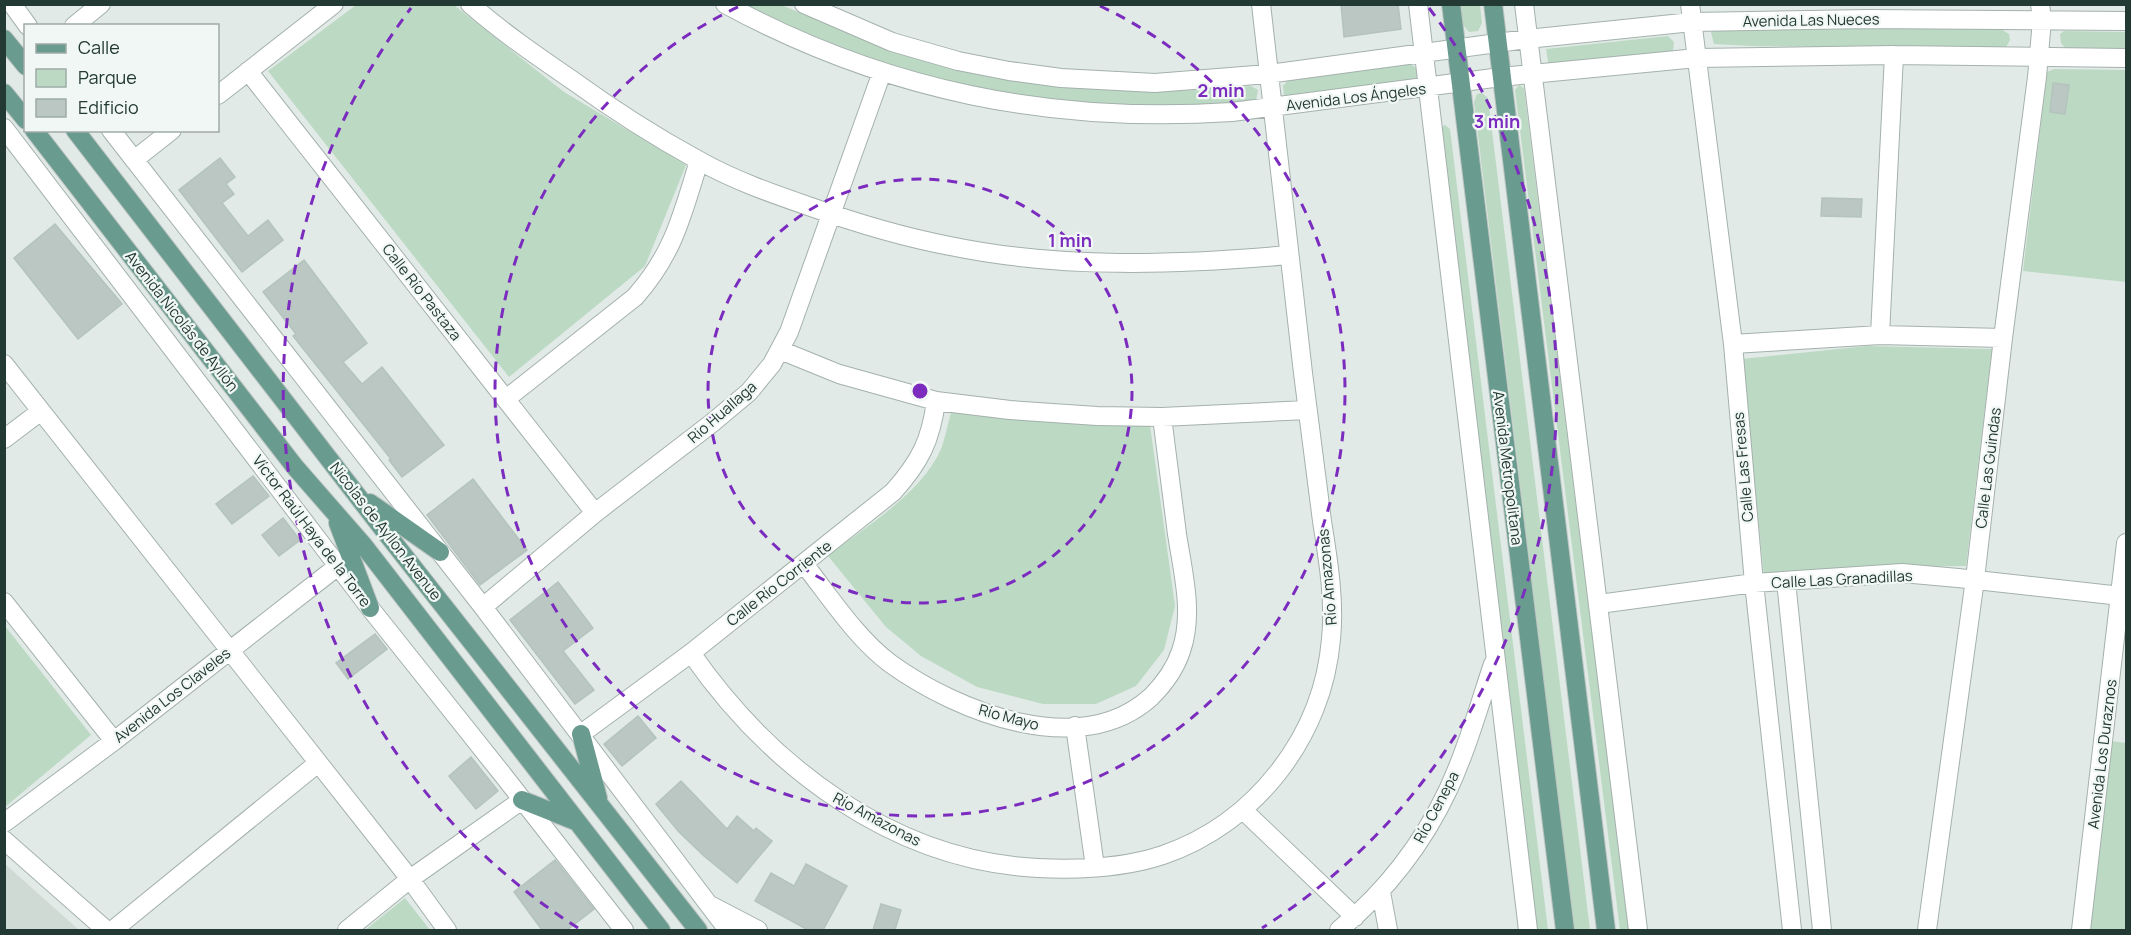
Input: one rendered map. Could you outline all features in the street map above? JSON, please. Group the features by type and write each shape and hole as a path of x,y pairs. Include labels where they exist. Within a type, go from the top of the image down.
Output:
{"main road":[{"name":"Avenida Metropolitana","path":"1451,4 1565,930"},
{"path":"1493,4 1606,930"},
{"path":"4,39 24,64"},
{"path":"4,93 24,118"},
{"name":"Avenida Nicolás de Ayllón","path":"36,132 295,467 333,510"},
{"name":"Nicolas de Ayllon Avenue","path":"77,132 698,930"},
{"path":"356,493 440,552"},
{"path":"333,510 370,608"},
{"name":"Nicolas de Ayllon Avenue","path":"333,510 364,546 661,930"},
{"path":"581,734 600,806"},
{"path":"522,800 575,821"}],"street":[{"path":"12,4 27,24"},
{"path":"76,24 101,4"},
{"path":"219,94 334,4"},
{"path":"470,4 490,22 614,110 699,161 755,186 831,214 952,247 1035,258 1145,263 1216,262 1288,255"},
{"name":"Avenida Los Ángeles","path":"725,4 804,43 882,72 972,96 1064,111 1150,116 1212,113 1501,77"},
{"path":"804,4 892,42 958,61 1060,78 1155,83 1268,74 1497,43"},
{"name":"Río Amazonas","path":"691,652 731,707 762,739 804,776 859,812 948,853 1006,865 1036,868 1095,867 1140,861 1162,855 1205,836 1243,810 1270,783 1295,750 1316,708 1328,662 1332,615 1328,556 1288,255 1261,4"},
{"path":"1418,4 1528,930"},
{"path":"1524,4 1638,930"},
{"name":"Avenida Las Nueces","path":"1497,43 1691,13 2041,12 2127,21"},
{"name":"Calle Las Guindas","path":"1927,930 1975,579 2039,57 2041,12"},
{"name":"Calle Las Fresas","path":"1691,13 1733,344 1754,583 1792,930"},
{"path":"1880,335 1894,55"},
{"path":"1501,77 1697,58 1894,55 2127,58"},
{"name":"Calle Río Pastaza","path":"248,71 595,513"},
{"name":"Rio Huallaga","path":"483,607 595,513 749,392 780,350 789,332 882,72"},
{"name":"Víctor Raúl Haya de la Torre","path":"4,128 370,608 624,930"},
{"path":"113,132 581,734 728,930"},
{"path":"134,160 169,132"},
{"path":"506,399 635,297 653,277 678,229 699,161"},
{"path":"1733,344 1880,335 2003,338"},
{"path":"780,350 839,374 936,401 1010,410 1097,416 1162,417 1307,410"},
{"path":"4,364 410,879 447,930"},
{"name":"Calle Río Corriente","path":"581,734 691,652 893,492 911,472 925,448 933,425 936,401"},
{"path":"4,439 41,411"},
{"name":"Río Mayo","path":"804,564 854,629 889,663 928,688 961,704 1004,719 1047,727 1089,726 1118,718 1143,704 1166,681 1181,652 1187,621 1187,604 1162,417"},
{"name":"Avenida Los Duraznos","path":"2081,930 2127,543"},
{"name":"Avenida Los Claveles","path":"4,823 114,741 338,566"},
{"name":"Calle Las Granadillas","path":"1599,604 1754,583 1902,573 2121,596"},
{"path":"1786,581 1822,930"},
{"path":"4,602 114,741"},
{"name":"Río Cenepa","path":"1339,930 1380,892 1418,843 1448,789 1460,761 1494,659"},
{"path":"1075,726 1095,867"},
{"path":"113,930 318,763"},
{"path":"347,930 410,879 522,800"},
{"path":"1243,810 1355,917"},
{"path":"4,840 106,930"},
{"path":"1380,892 1388,930"},
{"path":"705,901 758,930"}],"shaded area":[{"path":"5,864 79,930 5,930"}],"green space":[{"path":"356,5 454,5 564,92 686,165 645,266 509,377 268,71"},
{"path":"744,5 781,5 885,47 1060,86 1155,91 1251,86 1258,90 1256,101 1252,102 1156,107 1060,101 955,84 883,64 770,19"},
{"path":"1461,5 1480,5 1482,23 1478,31 1469,32 1463,25"},
{"path":"1870,28 2001,29 2009,34 2010,40 2006,47 2001,48 1752,46 1714,44 1711,32 1713,31"},
{"path":"2064,31 2126,32 2126,48 2065,48 2061,43 2060,34"},
{"path":"1668,36 1674,42 1673,51 1549,67 1546,49"},
{"path":"1411,64 1417,69 1416,81 1286,97 1284,95 1283,86 1288,80"},
{"path":"2054,69 2126,70 2126,282 2023,271 2047,72"},
{"path":"1519,85 1524,88 1629,930 1620,930 1515,90"},
{"path":"1482,93 1488,98 1590,930 1574,930 1474,102 1477,94"},
{"path":"1445,125 1450,129 1548,930 1536,930 1439,128"},
{"path":"1867,346 1992,349 1966,566 1865,567 1764,576 1742,359"},
{"path":"952,409 1150,425 1175,606 1164,650 1136,686 1096,704 1043,704 977,687 921,656 886,627 828,556 907,495 921,480 941,449"},
{"path":"5,626 91,735 4,807"},
{"path":"2111,741 2126,743 2126,930 2087,930"},
{"path":"405,898 430,930 365,930"}],"building":[{"path":"1341,4 1398,4 1401,29 1344,37"},
{"path":"2053,83 2069,85 2065,114 2050,112"},
{"path":"220,158 235,177 226,184 234,194 222,203 248,236 268,220 283,240 242,272 179,190"},
{"path":"1822,198 1862,199 1861,217 1821,216"},
{"path":"55,224 122,304 78,339 14,258"},
{"path":"304,260 367,343 343,362 362,384 382,367 444,445 402,477 389,460 391,459 293,336 296,334 263,292"},
{"path":"253,476 269,496 232,524 216,504"},
{"path":"473,479 527,550 480,585 427,515"},
{"path":"283,518 300,540 279,556 262,535"},
{"path":"558,582 593,628 563,651 594,690 575,704 510,620"},
{"path":"375,634 387,649 348,679 336,663"},
{"path":"638,716 656,738 622,766 604,744"},
{"path":"471,757 498,791 476,809 449,776"},
{"path":"681,781 727,829 737,816 754,831 756,828 772,841 737,883 679,832 656,804"},
{"path":"555,860 594,909 567,930 542,930 514,892"},
{"path":"806,864 847,886 823,930 808,930 755,901 771,873 794,886"},
{"path":"881,904 901,910 895,930 873,930"}]}
